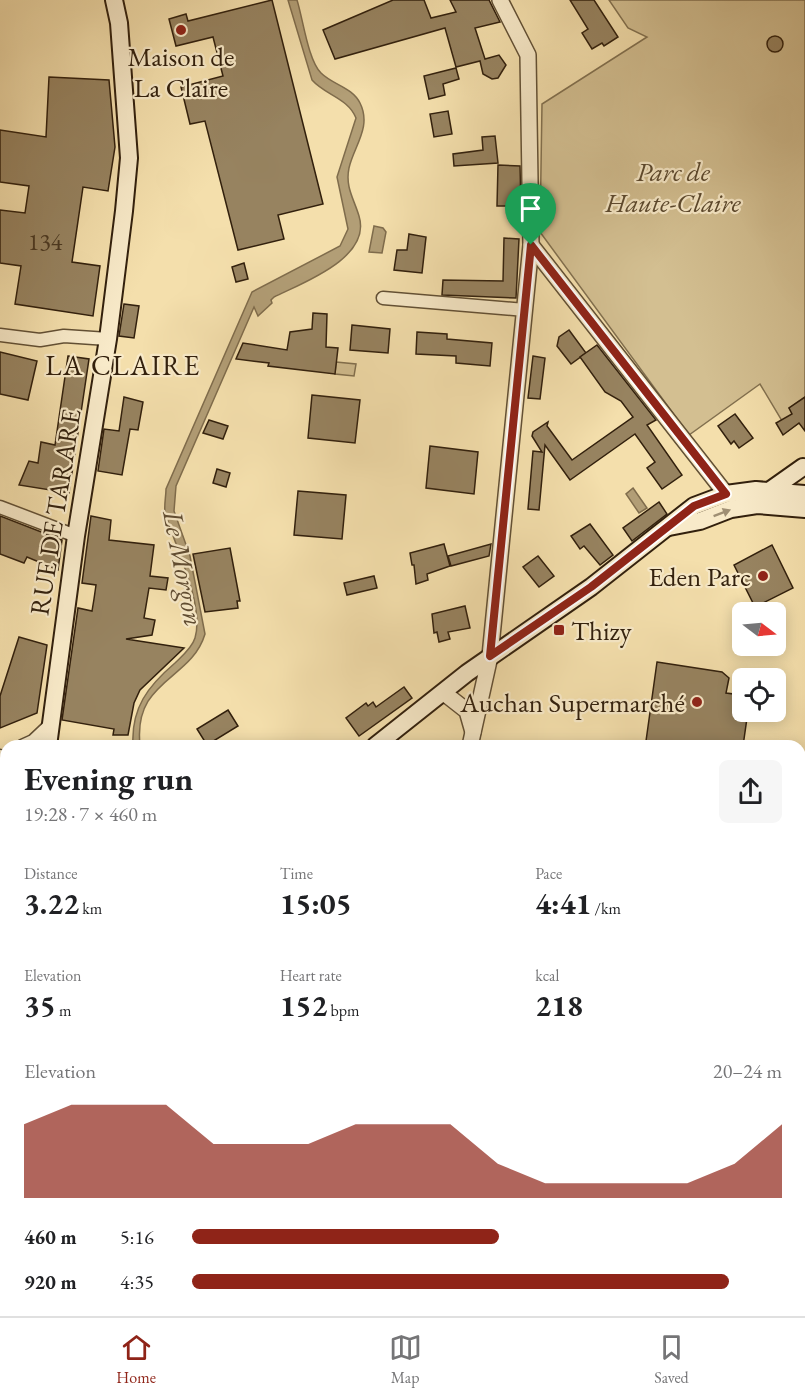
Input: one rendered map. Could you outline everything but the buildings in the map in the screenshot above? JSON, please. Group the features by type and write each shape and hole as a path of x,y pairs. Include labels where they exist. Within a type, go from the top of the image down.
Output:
{"main road":[{"name":"RUE DE TARARE","path":"49,740 76,536 108,339 129,158 119,23 114,0"},
{"path":"769,491 804,465"},
{"path":"804,465 805,487"},
{"path":"383,740 490,656 591,587 694,506 726,494 769,491 805,494"},
{"path":"666,528 700,521 731,509 757,505 805,509"}],"street":[{"path":"472,739 490,656 531,245 528,55 500,0"},
{"path":"531,245 726,494"},
{"path":"383,298 525,309"},
{"path":"0,334 40,340 64,336 108,339"},
{"path":"0,507 76,536"},
{"path":"444,693 467,711 472,739"},
{"path":"34,740 51,724"}],"green space":[{"name":"Parc de Haute-Claire","path":"609,0 805,0 805,397 789,408 799,423 788,431 760,384 689,435 540,232 542,104 647,37 628,28"},
{"path":"336,362 356,364 354,376 335,374"}],"shaded area":[{"path":"288,0 297,0 309,49 316,67 326,77 352,93 360,103 363,112 363,128 348,175 349,187 359,216 360,231 355,244 332,267 274,297 271,300 272,303 258,316 254,307 176,486 174,511 190,556 205,634 198,650 188,662 154,693 145,706 140,723 140,740 133,740 135,720 143,699 157,680 184,655 194,642 197,624 192,592 165,512 166,489 252,292 340,246 348,229 337,177 356,118 348,106 312,80"},
{"path":"374,226 383,228 386,232 382,253 369,252"},
{"path":"633,488 647,508 639,513 626,494"}],"place":[{"name":"Maison de La Claire","path":"181,30"},
{"name":"Eden Parc","path":"763,576"},
{"name":"Thizy","path":"559,630"},
{"name":"Auchan Supermarché","path":"697,702"}],"district":[{"name":"LA CLAIRE","path":"123,365"}],"route":[{"path":"531,245 726,494 694,506 591,587 490,656 519,375 531,245"}],"water label":[{"name":"Le Morgon","path":"184,568"}]}
